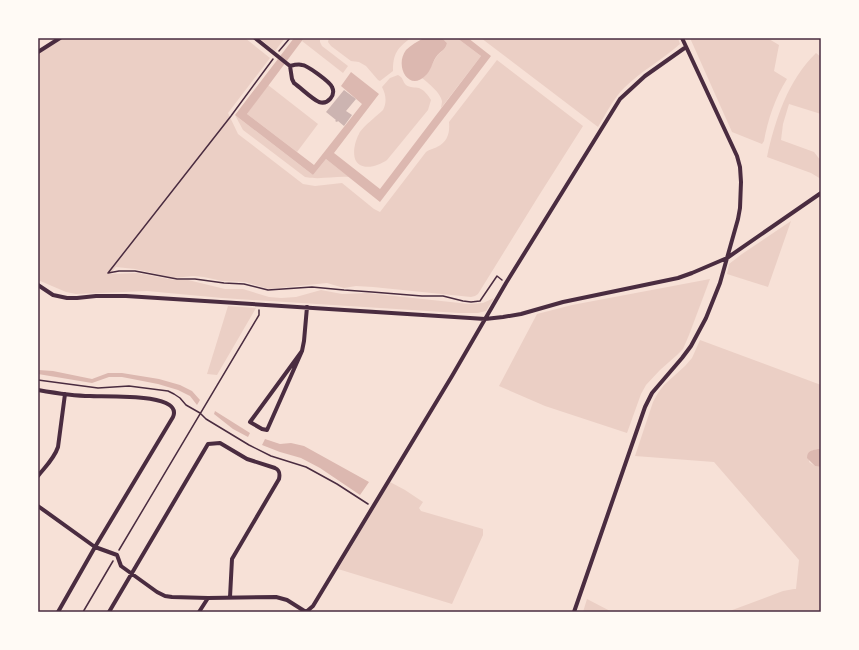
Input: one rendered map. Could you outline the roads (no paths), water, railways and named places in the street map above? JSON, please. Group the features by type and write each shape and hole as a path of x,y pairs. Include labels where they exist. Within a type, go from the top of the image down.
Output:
{"street":[{"path":"38,52 60,38"},
{"path":"255,38 290,66 294,83 318,101 324,103 331,98 333,88 329,82 304,65 290,66"},
{"path":"574,612 645,407 652,393 691,346 710,310 720,283 738,219 741,182 740,167 737,156 682,38"},
{"path":"38,506 95,548 117,555 121,566 157,592 165,596 208,598 276,596 287,600 306,612 313,606 485,319 620,99 645,76 686,47"},
{"path":"38,285 53,295 67,298 126,296 485,319 521,314 563,302 678,278 692,273 727,258 821,193"},
{"path":"302,351 250,422 262,429 267,430 302,351 306,307"},
{"path":"38,390 90,396 129,396 143,398 169,404 174,410 174,415 58,612"},
{"path":"38,476 53,458 57,450 65,394"},
{"path":"109,612 208,444 220,443 246,459 278,470 280,475 232,559 230,571 230,597"},
{"path":"199,612 208,598"}]}
